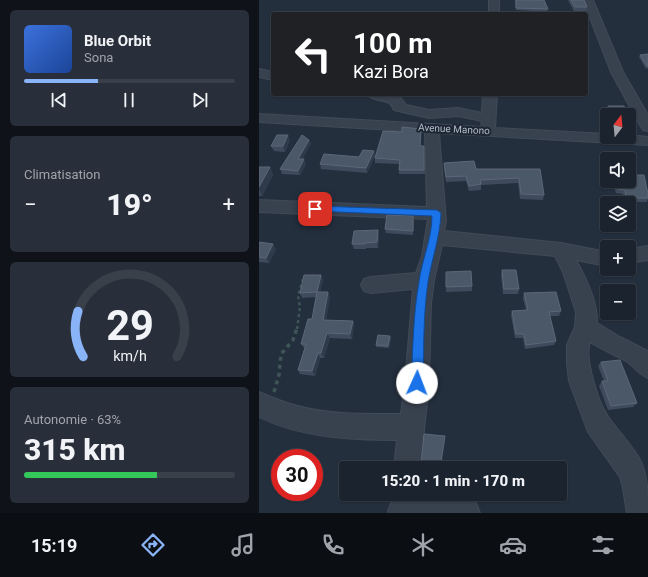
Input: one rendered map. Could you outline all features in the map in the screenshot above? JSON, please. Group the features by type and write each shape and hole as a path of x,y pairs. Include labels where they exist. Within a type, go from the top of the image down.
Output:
{"street":[{"path":"494,0 494,12"},
{"path":"588,0 617,72 648,127"},
{"path":"259,73 271,76"},
{"path":"376,96 395,100 395,102 400,104 399,107 429,114 458,112 488,124 490,96"},
{"name":"Avenue Manono","path":"259,118 432,128 488,124 556,137 648,141"},
{"path":"408,461 413,427 424,280 437,221 432,128"},
{"path":"259,206 437,213"},
{"path":"434,237 561,250 600,257"},
{"path":"561,250 573,272 587,312 586,327 579,345 578,364 581,381 597,423 631,470 637,488 641,513"},
{"path":"636,255 648,253"},
{"path":"371,285 424,280"},
{"path":"586,327 599,336 632,352 645,362 648,367"},
{"path":"263,407 297,419 321,423 413,427"},
{"path":"402,506 466,513"}],"path":[{"path":"263,407 277,385 281,354 293,340 298,326 300,307 298,296 304,276"}],"building":[{"path":"516,0 544,0 548,9 516,8"},
{"path":"571,0 584,0 587,7 575,7"},
{"path":"648,54 648,66 647,66 640,55"},
{"path":"608,106 624,106 625,108 609,108"},
{"path":"402,127 421,129 420,146 424,146 424,170 399,170 400,160 375,158 383,131 402,132"},
{"path":"277,135 288,135 283,146 271,146"},
{"path":"302,135 309,140 298,159 304,159 298,171 280,169"},
{"path":"363,150 374,151 366,168 320,164 324,154 359,157"},
{"path":"474,161 476,169 540,169 544,195 521,194 519,178 480,180 481,184 469,186 466,176 446,177 444,163"},
{"path":"259,167 270,167 259,187"},
{"path":"636,175 644,175 648,198 626,196 625,190 617,189 636,188"},
{"path":"387,215 413,216 413,231 385,229"},
{"path":"378,230 377,242 352,244 354,231"},
{"path":"259,242 273,244 266,258 259,257"},
{"path":"502,270 516,270 519,289 504,289"},
{"path":"471,271 472,286 446,287 446,272"},
{"path":"304,275 321,275 317,292 300,293"},
{"path":"317,292 328,292 323,320 353,321 350,334 327,333 321,353 318,353 312,371 298,370 306,344 301,344 308,319 312,319"},
{"path":"556,292 561,311 549,312 556,341 526,345 524,334 516,334 512,311 528,310 524,293"},
{"path":"378,335 390,336 388,346 376,345"},
{"path":"620,360 637,403 611,406 602,381 608,381 601,362"},
{"path":"424,434 445,436 441,461 421,461"}],"route":[{"path":"315,209 437,213 436,229 431,256 424,280 421,303 417,383"}]}
